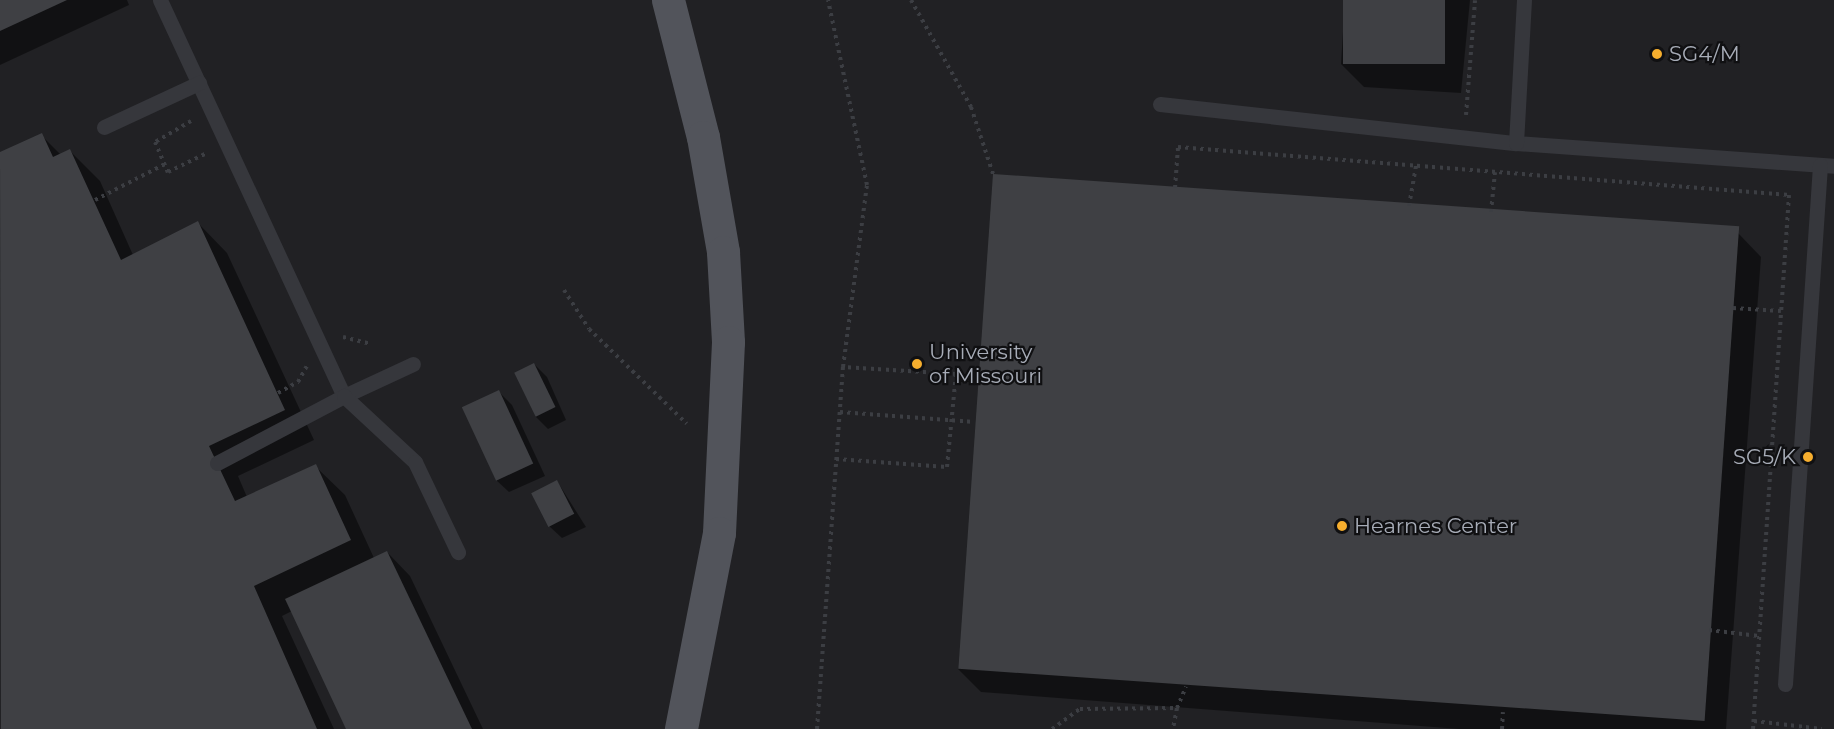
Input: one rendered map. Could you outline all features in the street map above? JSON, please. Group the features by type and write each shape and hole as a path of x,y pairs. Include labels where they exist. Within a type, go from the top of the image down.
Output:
{"main road":[{"path":"668,0 704,137 723,252 728,342 719,533 681,729"}],"lane":[{"path":"160,0 345,396 415,462 458,552"},
{"path":"1516,143 1524,0"},
{"path":"104,127 199,84"},
{"path":"1160,104 1516,143 1827,166 1785,684"},
{"path":"217,463 345,396 413,364"}],"path":[{"path":"817,729 843,367 867,185 828,0"},
{"path":"911,0 971,107 993,174"},
{"path":"1461,169 1475,0"},
{"path":"179,93 192,122 155,142 168,172 210,152 215,162"},
{"path":"1175,188 1178,147 1789,195 1753,729"},
{"path":"94,200 165,164"},
{"path":"1409,206 1416,166"},
{"path":"1491,212 1495,172"},
{"path":"564,290 589,329 687,424"},
{"path":"1733,308 1781,311"},
{"path":"278,393 298,382 307,367 302,356"},
{"path":"836,459 947,467 956,374 843,367"},
{"path":"840,412 975,422"},
{"path":"1709,630 1759,636"},
{"path":"1173,729 1177,708 1186,687"},
{"path":"1053,729 1080,709 1177,708"},
{"path":"1502,729 1503,712"},
{"path":"1754,721 1822,729"}],"shaded area":[{"name":"University of Missouri","path":"0,0 1834,0 1834,729 0,729"}],"building":[{"path":"0,0 67,0 0,31"},
{"path":"1343,0 1445,0 1445,64 1343,64"},
{"path":"42,133 53,157 70,149 121,260 198,221 285,410 209,446 235,501 316,464 351,540 254,586 317,729 1,729 0,152"},
{"name":"Hearnes Center","path":"993,174 1739,226 1705,721 958,669"},
{"path":"534,363 555,407 536,417 514,373"},
{"path":"499,390 533,463 496,481 462,407"},
{"path":"557,480 574,514 548,527 531,493"},
{"path":"387,551 472,729 346,729 285,599"}],"place":[{"name":"SG4/M","path":"1657,54"},
{"name":"University of Missouri","path":"917,364"},
{"name":"SG5/K","path":"1808,457"},
{"name":"Hearnes Center","path":"1342,526"}]}
